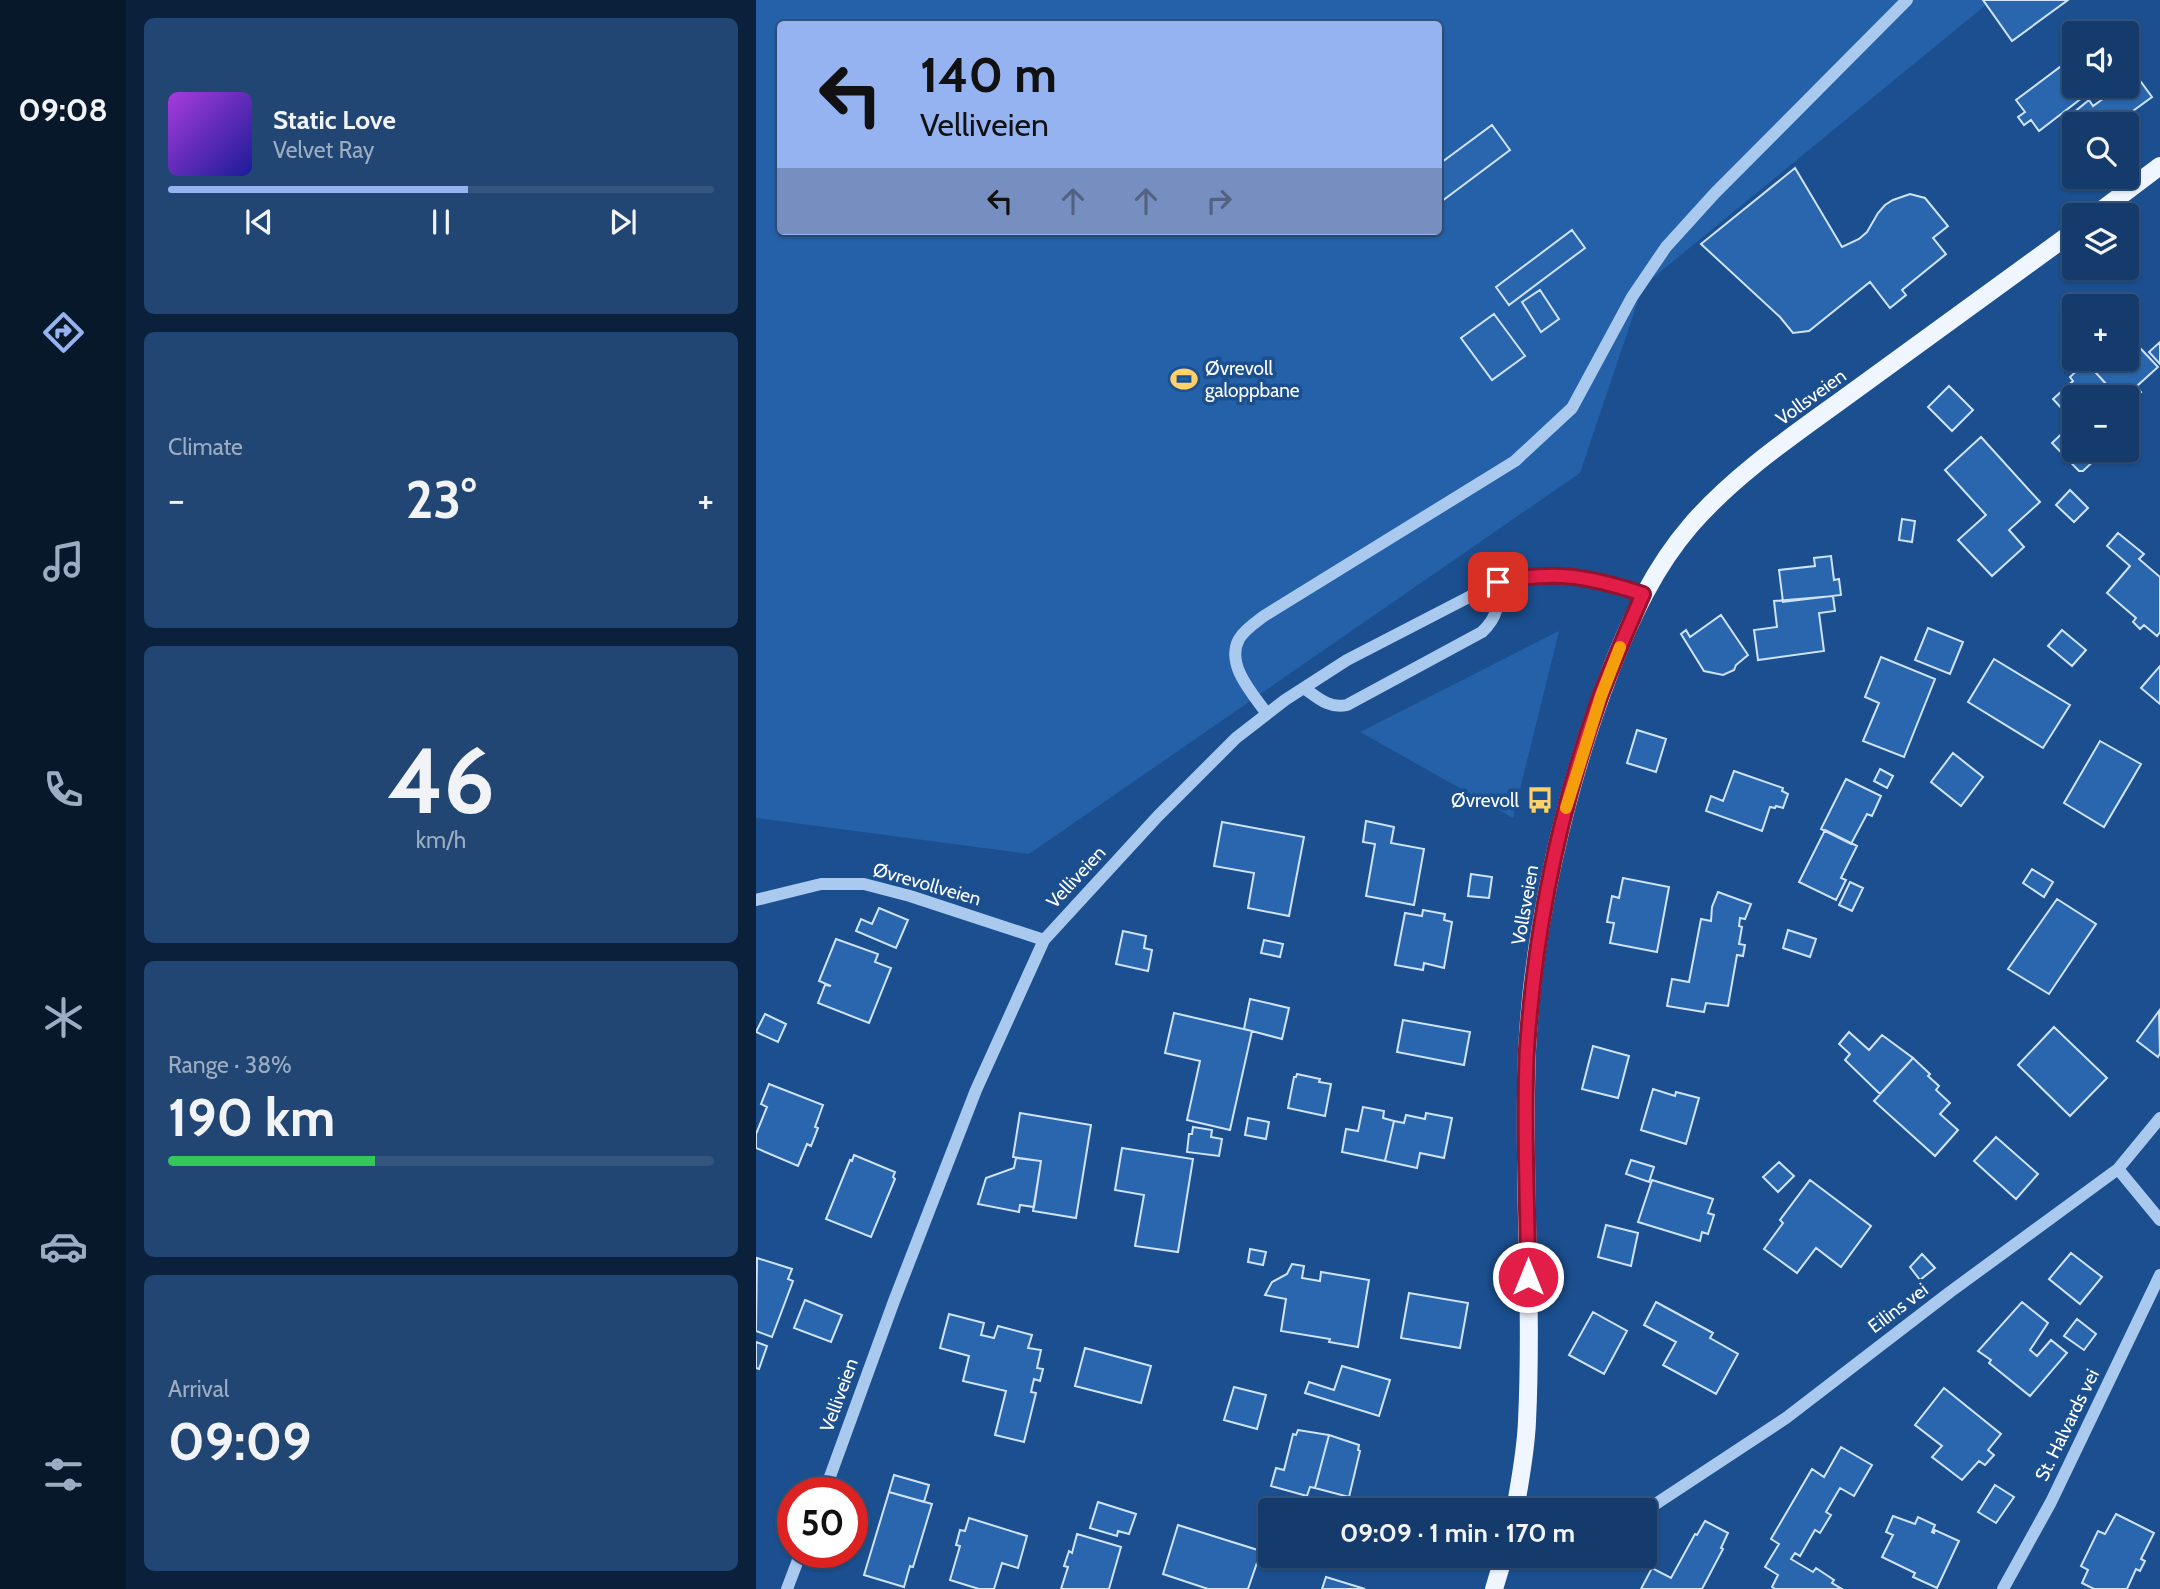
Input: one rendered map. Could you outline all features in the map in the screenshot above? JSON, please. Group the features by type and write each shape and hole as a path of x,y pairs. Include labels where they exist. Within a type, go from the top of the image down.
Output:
{"main road":[{"path":"2111,203 2160,166"},
{"name":"Vollsveien","path":"1517,1498 1527,1424 1527,1051 1537,954 1570,794 1601,696 1643,594 1664,558 1693,522 1724,492 1811,423 2062,240"},
{"path":"1494,1589 1500,1568"}],"street":[{"path":"1267,715 1238,671 1235,651 1240,637 1264,616 1515,461 1572,408 1632,297 1666,247 1724,183 1907,0"},
{"name":"Velliveien","path":"830,1477 894,1301 976,1090 1044,940 1158,816 1236,738 1304,688 1347,660 1498,582 1530,575 1561,575 1600,580 1643,594"},
{"path":"1304,688 1327,704 1337,707 1347,705 1482,632 1493,622 1498,611 1498,582"},
{"name":"Øvrevollveien","path":"756,900 821,884 864,884 910,896 1044,940"},
{"name":"Eilins vei","path":"1657,1503 1786,1418 1961,1284 2118,1169 2160,1118"},
{"path":"2118,1169 2160,1220"},
{"name":"St. Halvards vei","path":"2003,1589 2051,1502 2160,1275"},
{"path":"787,1589 795,1568"}],"shaded area":[{"name":"Øvrevoll galoppbane","path":"756,0 1992,0 1643,286 1580,473 1029,854 756,818"},
{"path":"1559,631 1513,818 1360,732"}],"building":[{"path":"1983,0 2068,0 2012,41"},
{"path":"2062,66 2062,98 2082,98 2039,131 2031,120 2024,125 2018,117 2025,112 2016,100"},
{"path":"2139,79 2152,97 2132,112 2074,112 2089,100 2093,106 2104,98 2139,98"},
{"path":"1492,125 1510,150 1442,201 1442,162"},
{"path":"1795,168 1842,247 1867,232 1885,205 1910,194 1925,198 1948,226 1933,238 1946,254 1902,290 1906,295 1890,308 1870,282 1809,331 1793,333 1780,317 1701,244"},
{"path":"1572,230 1585,248 1509,305 1496,287"},
{"path":"1540,290 1559,319 1541,332 1522,302"},
{"path":"1494,314 1525,356 1492,380 1461,338"},
{"path":"2160,342 2160,364 2149,352"},
{"path":"2139,347 2158,367 2138,385 2107,385 2094,371 2139,371"},
{"path":"2076,371 2094,371 2107,385 2069,385 2073,381 2070,377"},
{"path":"1949,386 1973,410 1952,431 1928,407"},
{"path":"2062,391 2062,409 2053,399"},
{"path":"2062,434 2062,453 2052,443"},
{"path":"1981,437 2040,502 2009,530 2024,547 1992,576 1958,540 1986,515 1945,470"},
{"path":"2070,462 2093,462 2083,471 2079,471"},
{"path":"2070,490 2088,508 2074,522 2056,505"},
{"path":"1902,519 1915,521 1912,542 1899,540"},
{"path":"2118,533 2144,554 2139,559 2160,577 2160,632 2157,636 2144,625 2140,629 2133,622 2136,618 2107,593 2130,566 2107,546"},
{"path":"1831,556 1834,580 1839,579 1841,595 1783,602 1779,570 1815,566 1814,558"},
{"path":"1833,596 1835,611 1819,613 1824,651 1758,660 1754,630 1777,627 1774,601"},
{"path":"1721,615 1748,655 1734,670 1723,675 1704,671 1681,634 1686,630 1690,637"},
{"path":"1928,628 1963,642 1950,674 1915,660"},
{"path":"2062,630 2086,650 2072,666 2048,646"},
{"path":"1881,657 1935,679 1904,757 1863,741 1879,703 1865,697"},
{"path":"1994,659 2070,705 2043,748 1968,702"},
{"path":"2160,666 2160,704 2141,688"},
{"path":"1637,730 1666,739 1656,772 1627,763"},
{"path":"2100,741 2141,764 2104,827 2064,803"},
{"path":"1953,753 1983,777 1961,806 1931,782"},
{"path":"1880,769 1893,776 1887,788 1874,781"},
{"path":"1734,771 1783,788 1782,791 1788,794 1783,808 1770,807 1762,831 1706,811 1711,796 1723,801"},
{"path":"1846,779 1881,796 1872,816 1867,814 1851,844 1821,829"},
{"path":"1366,821 1394,827 1391,843 1424,849 1414,905 1366,896 1375,844 1363,842"},
{"path":"1222,822 1304,837 1289,916 1248,908 1254,873 1214,866"},
{"path":"1825,830 1857,846 1841,878 1846,880 1836,900 1799,882"},
{"path":"2032,869 2053,882 2044,897 2023,883"},
{"path":"1471,874 1492,877 1489,898 1468,896"},
{"path":"1623,878 1669,887 1657,952 1610,943 1614,923 1607,922 1612,896 1619,898"},
{"path":"1850,882 1863,888 1852,911 1839,905"},
{"path":"1718,892 1751,904 1745,919 1740,918 1739,926 1742,927 1739,944 1745,945 1743,956 1737,955 1728,1006 1706,1003 1704,1012 1667,1006 1672,979 1689,982 1701,919 1711,921 1712,907"},
{"path":"2057,899 2096,924 2049,994 2008,969"},
{"path":"879,908 908,920 896,948 856,931 861,919 872,924"},
{"path":"1423,910 1445,914 1444,920 1452,922 1444,968 1424,963 1423,970 1395,965 1405,913 1422,916"},
{"path":"1788,930 1816,939 1810,957 1783,948"},
{"path":"1123,931 1146,936 1144,948 1152,950 1148,971 1116,964"},
{"path":"836,939 878,954 875,962 891,968 869,1023 818,1003 825,985 831,986 819,981"},
{"path":"1264,940 1283,944 1280,957 1261,953"},
{"path":"1250,999 1289,1008 1282,1039 1244,1029"},
{"path":"2159,1011 2160,1053 2158,1057 2137,1041"},
{"path":"1174,1013 1252,1031 1230,1130 1187,1120 1200,1061 1165,1053"},
{"path":"765,1014 786,1024 778,1042 756,1032"},
{"path":"1403,1020 1470,1032 1464,1065 1397,1052"},
{"path":"2054,1027 2107,1078 2070,1116 2018,1065"},
{"path":"1849,1032 1869,1050 1882,1035 1913,1058 1880,1094 1845,1060 1850,1054 1839,1044"},
{"path":"1593,1046 1629,1056 1618,1098 1582,1089"},
{"path":"1913,1058 1930,1074 1928,1076 1939,1086 1936,1090 1950,1103 1940,1114 1958,1130 1935,1156 1874,1101"},
{"path":"1297,1074 1331,1084 1325,1116 1288,1108 1294,1077"},
{"path":"769,1084 823,1105 811,1146 807,1144 798,1166 756,1148 756,1134 767,1107 761,1104"},
{"path":"1653,1089 1675,1096 1676,1092 1699,1098 1686,1144 1641,1130"},
{"path":"1363,1107 1384,1111 1383,1118 1394,1121 1385,1161 1342,1152 1346,1129 1358,1131"},
{"path":"1020,1113 1091,1125 1076,1218 1033,1211 1041,1161 1013,1157"},
{"path":"1426,1113 1452,1118 1444,1158 1420,1153 1417,1168 1385,1161 1394,1121 1404,1123 1406,1115 1425,1119"},
{"path":"1248,1118 1269,1122 1266,1139 1245,1135"},
{"path":"1193,1127 1212,1130 1211,1137 1222,1139 1219,1156 1187,1152 1189,1134 1192,1134"},
{"path":"1996,1137 2038,1174 2016,1199 1974,1161"},
{"path":"1122,1148 1193,1159 1178,1252 1135,1246 1144,1195 1115,1190"},
{"path":"854,1155 895,1172 895,1179 871,1237 826,1219"},
{"path":"1016,1158 1041,1161 1034,1207 1020,1205 1019,1212 978,1204 986,1178 1014,1168"},
{"path":"1631,1160 1654,1167 1649,1182 1626,1174"},
{"path":"1779,1162 1794,1176 1778,1192 1763,1177"},
{"path":"1652,1180 1713,1199 1708,1213 1714,1215 1708,1234 1702,1232 1700,1241 1638,1222"},
{"path":"1810,1180 1871,1226 1841,1267 1816,1248 1797,1273 1764,1249 1783,1223 1780,1220"},
{"path":"1606,1225 1638,1233 1631,1266 1598,1257"},
{"path":"1250,1249 1266,1252 1263,1265 1248,1262"},
{"path":"2071,1253 2102,1277 2080,1304 2049,1279"},
{"path":"1922,1254 1935,1268 1920,1280 1910,1267"},
{"path":"757,1258 792,1269 788,1279 793,1281 772,1337 756,1331"},
{"path":"1292,1264 1304,1266 1302,1278 1320,1281 1321,1272 1369,1280 1358,1347 1329,1342 1330,1339 1281,1331 1286,1299 1265,1295 1272,1282 1287,1274"},
{"path":"1409,1293 1468,1303 1460,1348 1401,1338"},
{"path":"805,1300 842,1315 831,1342 794,1328"},
{"path":"1656,1302 1713,1333 1710,1338 1738,1354 1716,1394 1663,1365 1676,1342 1644,1325"},
{"path":"2022,1302 2048,1323 2030,1350 2037,1356 2051,1340 2067,1353 2030,1396 1978,1351"},
{"path":"1593,1312 1627,1331 1604,1374 1569,1355"},
{"path":"949,1314 984,1323 981,1335 994,1338 998,1326 1032,1335 1028,1348 1041,1350 1037,1368 1043,1369 1040,1381 1034,1379 1031,1392 1036,1393 1024,1442 995,1435 1006,1391 963,1381 969,1356 940,1348"},
{"path":"2077,1319 2096,1334 2084,1350 2064,1336"},
{"path":"756,1342 767,1346 759,1369 756,1368"},
{"path":"1085,1348 1151,1366 1141,1403 1075,1386"},
{"path":"1342,1366 1390,1380 1379,1416 1305,1393 1309,1382 1334,1390"},
{"path":"1234,1387 1266,1395 1257,1429 1224,1420"},
{"path":"1944,1388 2001,1434 1988,1450 1994,1455 1985,1465 1979,1461 1962,1480 1932,1457 1942,1446 1915,1425"},
{"path":"1298,1430 1329,1435 1315,1488 1310,1487 1307,1496 1271,1486 1276,1468 1284,1470 1293,1434 1296,1435"},
{"path":"1329,1435 1359,1445 1360,1451 1349,1497 1315,1488"},
{"path":"1841,1447 1872,1465 1854,1496 1840,1488 1826,1512 1831,1515 1820,1533 1815,1530 1800,1556 1795,1553 1791,1559 1813,1572 1816,1568 1842,1589 1775,1589 1772,1587 1778,1575 1765,1567 1779,1544 1771,1539 1812,1469 1824,1477"},
{"path":"894,1475 929,1485 924,1502 889,1492"},
{"path":"1995,1485 2014,1497 1996,1523 1978,1512"},
{"path":"889,1492 932,1504 913,1567 910,1566 904,1587 864,1575"},
{"path":"1098,1502 1136,1514 1129,1534 1118,1531 1117,1536 1090,1528"},
{"path":"2116,1514 2154,1533 2141,1559 2145,1561 2140,1571 2136,1569 2127,1589 2094,1589 2082,1583 2088,1570 2081,1566 2098,1531 2105,1534"},
{"path":"1893,1516 1915,1524 1918,1517 1935,1525 1932,1532 1935,1530 1959,1541 1937,1588 1913,1577 1915,1573 1882,1557 1893,1535 1886,1532"},
{"path":"969,1518 1027,1536 1018,1568 1002,1563 994,1589 979,1589 950,1580 960,1546 956,1545 960,1530 965,1531"},
{"path":"1705,1521 1728,1533 1721,1548 1723,1549 1702,1589 1641,1589 1652,1568 1671,1578 1695,1534 1697,1535"},
{"path":"1178,1525 1258,1550 1258,1560 1248,1589 1208,1589 1163,1574"},
{"path":"1077,1534 1121,1547 1109,1589 1061,1589 1068,1567 1064,1566 1069,1551 1072,1553"},
{"path":"1326,1577 1365,1589 1322,1589"}],"slow traffic":[{"path":"1566,808 1584,745 1620,647"}],"place":[{"name":"Øvrevoll galoppbane","path":"1184,379"},
{"name":"Øvrevoll","path":"1540,800"}],"route":[{"path":"1498,582 1530,575 1561,575 1600,580 1643,594 1584,745 1556,853 1537,954 1527,1051 1528,1277"}]}
